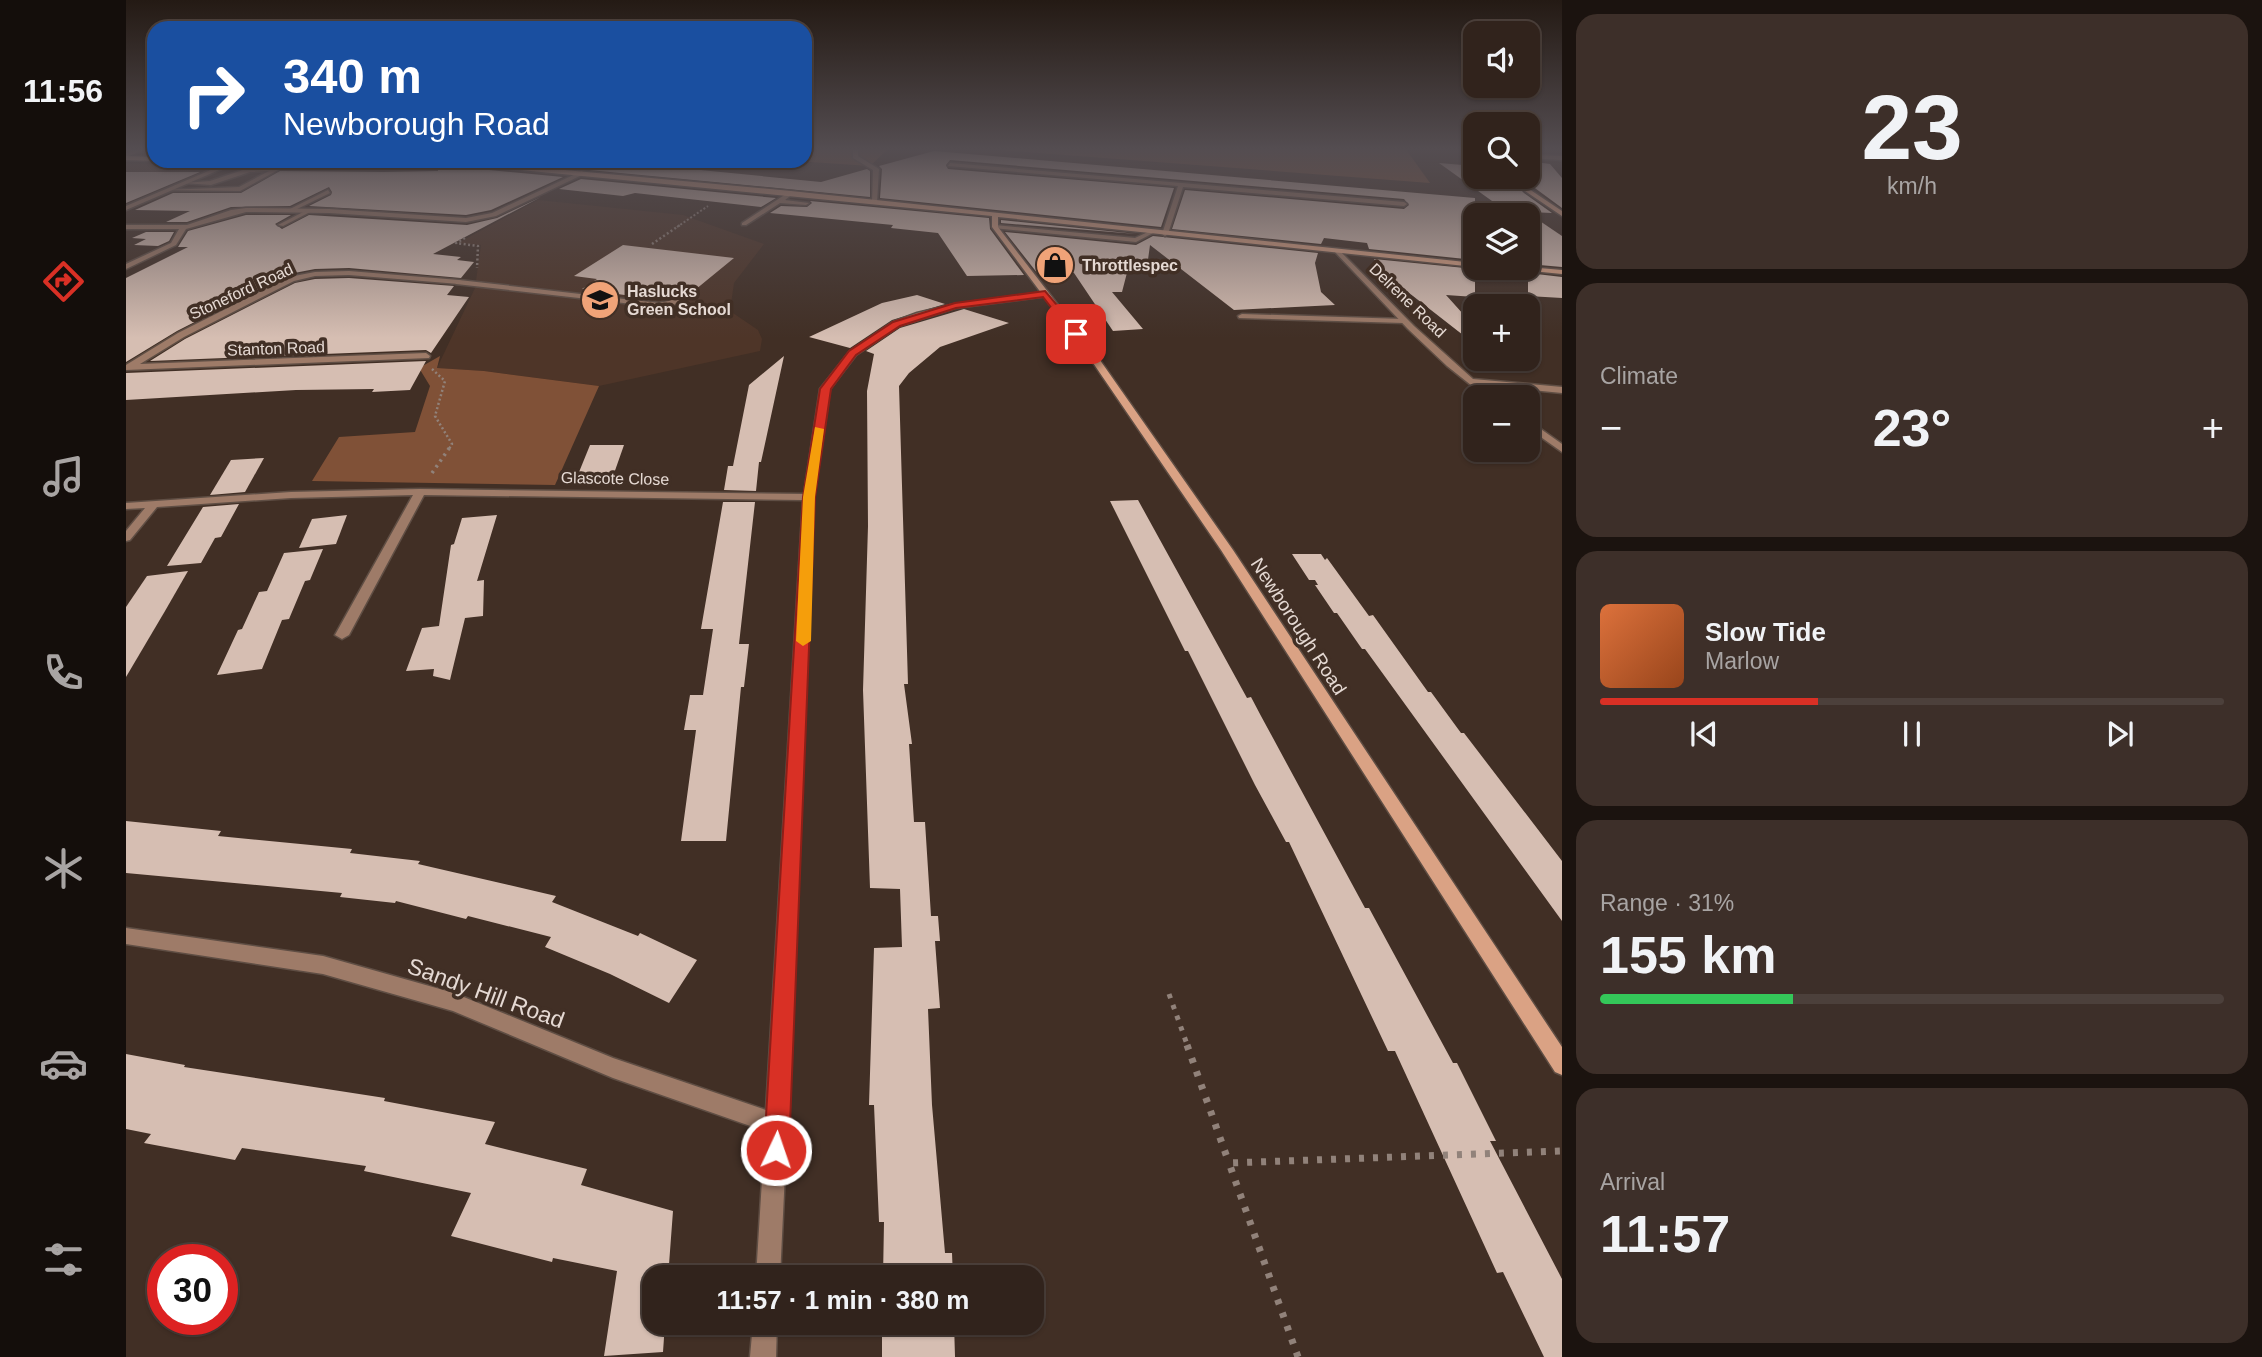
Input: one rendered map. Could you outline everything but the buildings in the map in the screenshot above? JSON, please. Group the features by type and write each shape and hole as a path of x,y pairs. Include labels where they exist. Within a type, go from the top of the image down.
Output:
{"street":[{"path":"126,227 184,227 234,211"},
{"path":"281,225 308,211"},
{"path":"345,211 466,220 502,211"},
{"path":"744,224 764,211"},
{"path":"934,211 1136,240 1152,232"},
{"path":"1165,233 1172,211"},
{"path":"995,221 1165,233 1463,264"},
{"name":"Newborough Road","path":"995,221 1227,550 1562,1065"},
{"path":"126,267 174,244 184,227"},
{"name":"Delrene Road","path":"1336,251 1404,321 1476,385"},
{"path":"1540,270 1562,272"},
{"name":"Stoneford Road","path":"127,368 181,335 292,279 315,274 349,273 459,282 659,305 671,303 685,291"},
{"path":"769,1265 809,497 825,389 853,353 896,324 955,306 1045,294"},
{"path":"1242,316 1404,321"},
{"name":"Stanton Road","path":"127,368 426,356"},
{"path":"1470,381 1562,390"},
{"path":"1540,433 1562,449"},
{"path":"342,635 420,492"},
{"name":"Glascote Close","path":"126,506 291,495 420,492 809,497"},
{"path":"126,538 154,505"},
{"name":"Sandy Hill Road","path":"126,936 323,965 454,1002 613,1068 778,1125"},
{"path":"763,1357 764,1335"}],"path":[{"path":"652,244 700,211"},
{"path":"420,492 452,444 435,416 445,381 432,369 426,356"},
{"path":"1169,994 1298,1357"},
{"path":"1229,1163 1562,1151"}],"shaded area":[{"name":"Haslucks Green School","path":"517,211 647,211 683,215 764,244 734,283 730,311 758,330 762,339 760,351 599,386 484,371 437,368 475,288 481,245 458,243"},
{"path":"440,356 437,368 484,371 599,386 555,485 312,481 339,437 415,432 430,386 419,368"}],"slow traffic":[{"path":"803,641 809,497 819,429"}],"place":[{"name":"Throttlespec","path":"1055,265"},
{"name":"Haslucks Green School","path":"600,300"}],"route":[{"path":"776,1150 809,497 825,389 853,353 896,324 955,306 1045,294 1076,334"}]}
